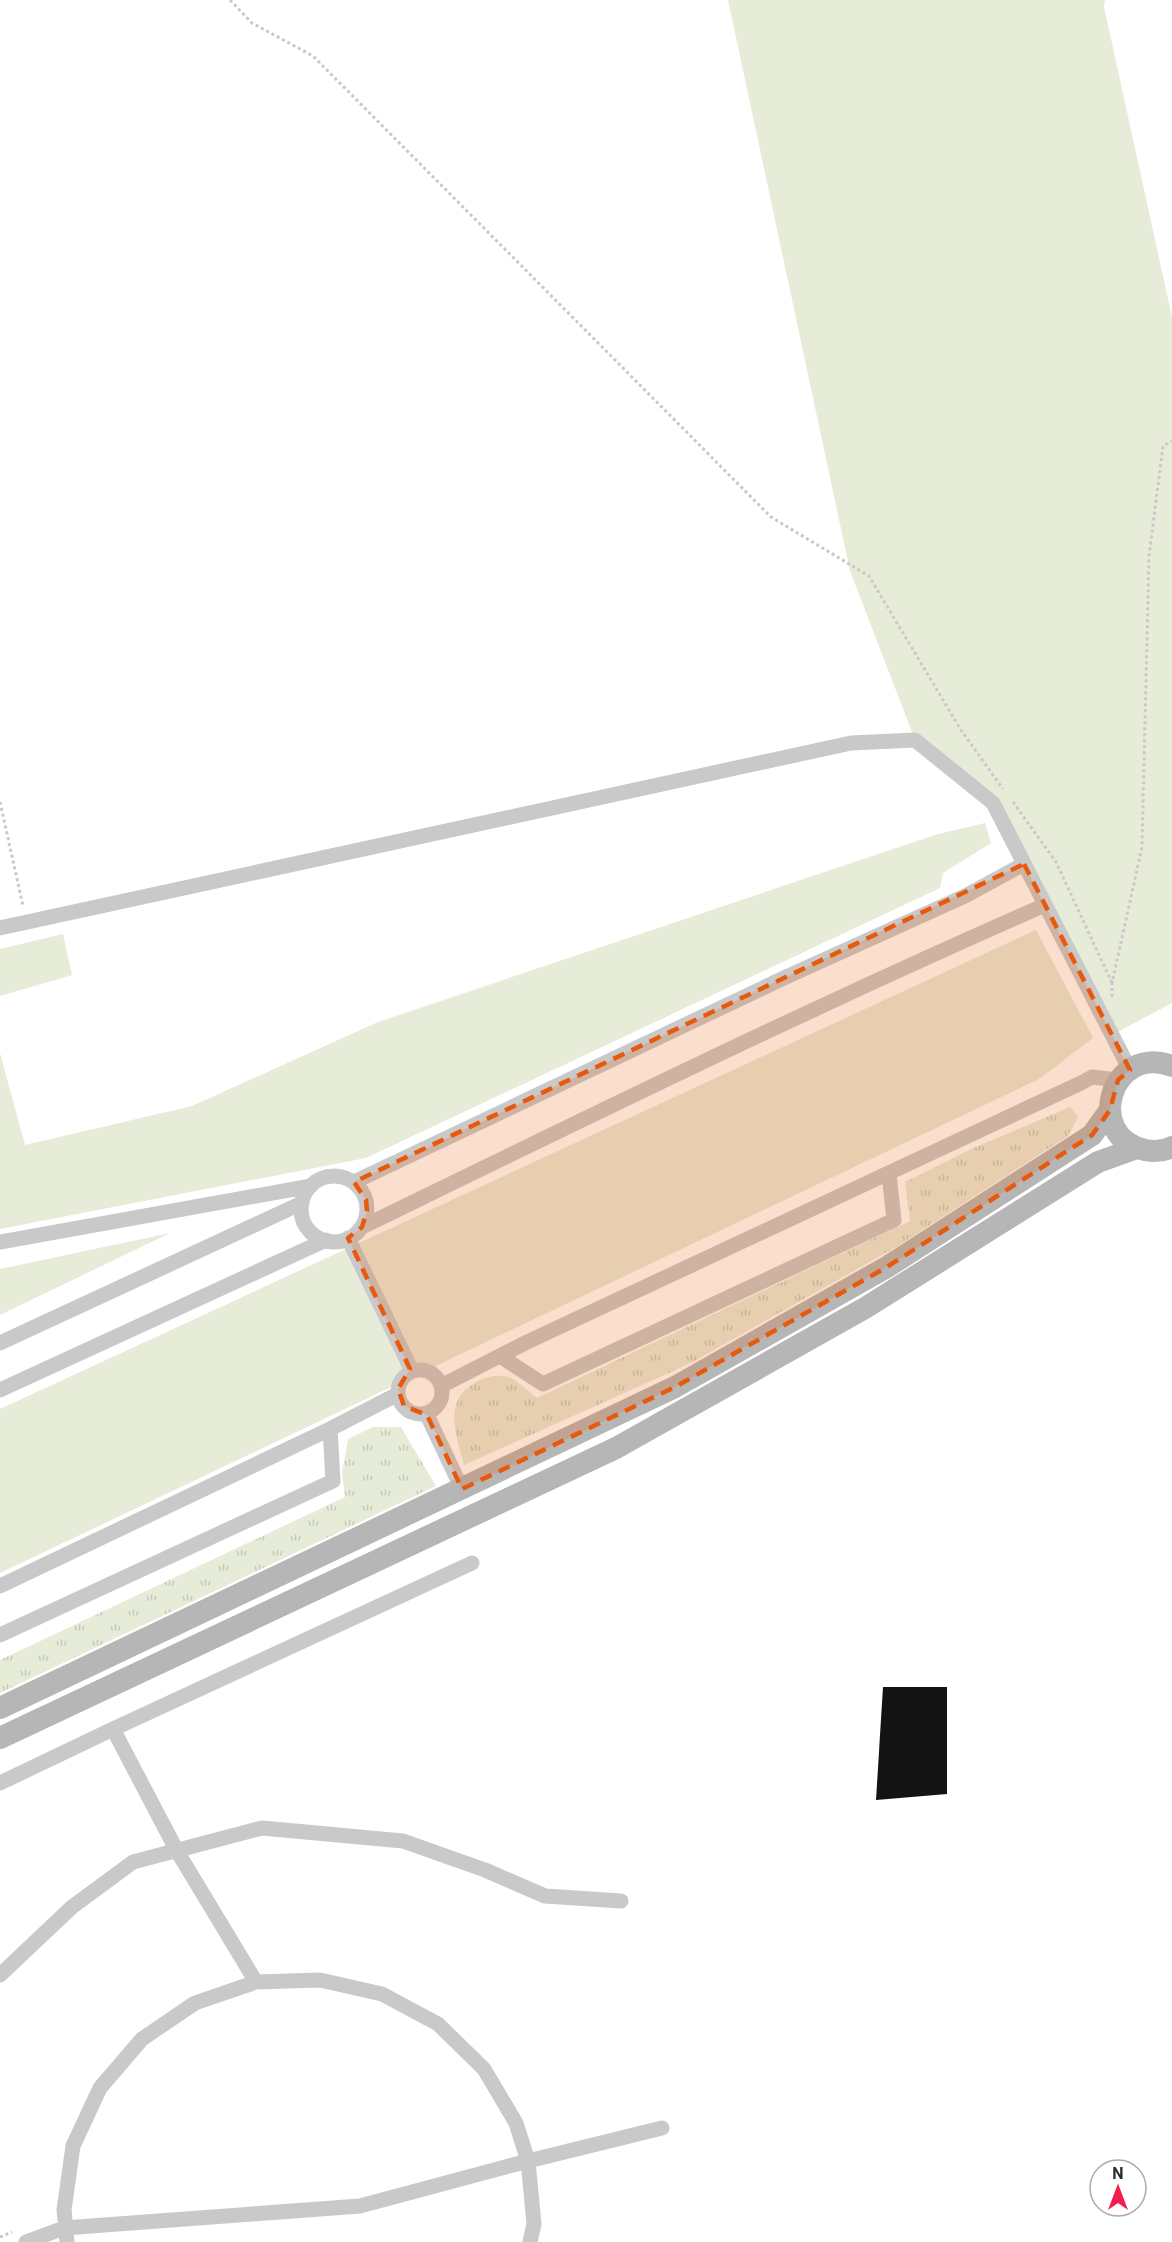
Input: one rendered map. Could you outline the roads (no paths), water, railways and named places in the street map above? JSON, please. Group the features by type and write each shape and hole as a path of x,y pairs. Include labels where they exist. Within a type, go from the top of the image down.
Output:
{"street":[{"path":"0,928 851,742 915,740 993,803 1045,905 1124,1075"},
{"path":"354,1182 786,977 965,896 1024,864"},
{"path":"362,1227 367,1211 366,1200 354,1182 344,1177 332,1176 320,1179 311,1186 302,1203 304,1221 310,1230 326,1240 337,1241 348,1238 362,1227 652,1086 948,947 1045,905"},
{"path":"441,1386 726,1248 889,1174 1092,1077 1124,1075 1142,1064 1156,1062 1172,1066"},
{"path":"1124,1075 1110,1100 1110,1110 1118,1133 1126,1142 1137,1148 1152,1151 1172,1147"},
{"path":"0,1708 675,1387 887,1267 1092,1135 1110,1110"},
{"path":"0,1738 616,1448 865,1308 1098,1162 1137,1148"},
{"path":"500,1356 543,1383 894,1220 889,1174"},
{"path":"0,1242 311,1186"},
{"path":"0,1343 302,1203"},
{"path":"348,1238 412,1371"},
{"path":"0,1390 326,1240"},
{"path":"412,1371 428,1371 435,1376 441,1386 439,1402 426,1413 412,1412 404,1406 398,1394 400,1382 412,1371"},
{"path":"0,1586 330,1429 398,1394"},
{"path":"426,1413 462,1489"},
{"path":"0,1635 333,1481 330,1429"},
{"path":"0,1783 472,1563"},
{"path":"113,1729 177,1851 256,1982"},
{"path":"0,1975 72,1907 133,1862 262,1828 403,1841 485,1870 545,1896 621,1901"},
{"path":"65,2235 64,2210 73,2146 100,2088 142,2039 195,2003 256,1982 320,1980 382,1994 438,2024 484,2069 516,2123 528,2161 534,2224 530,2242"},
{"path":"24,2235 65,2235 360,2206 662,2128"}]}
